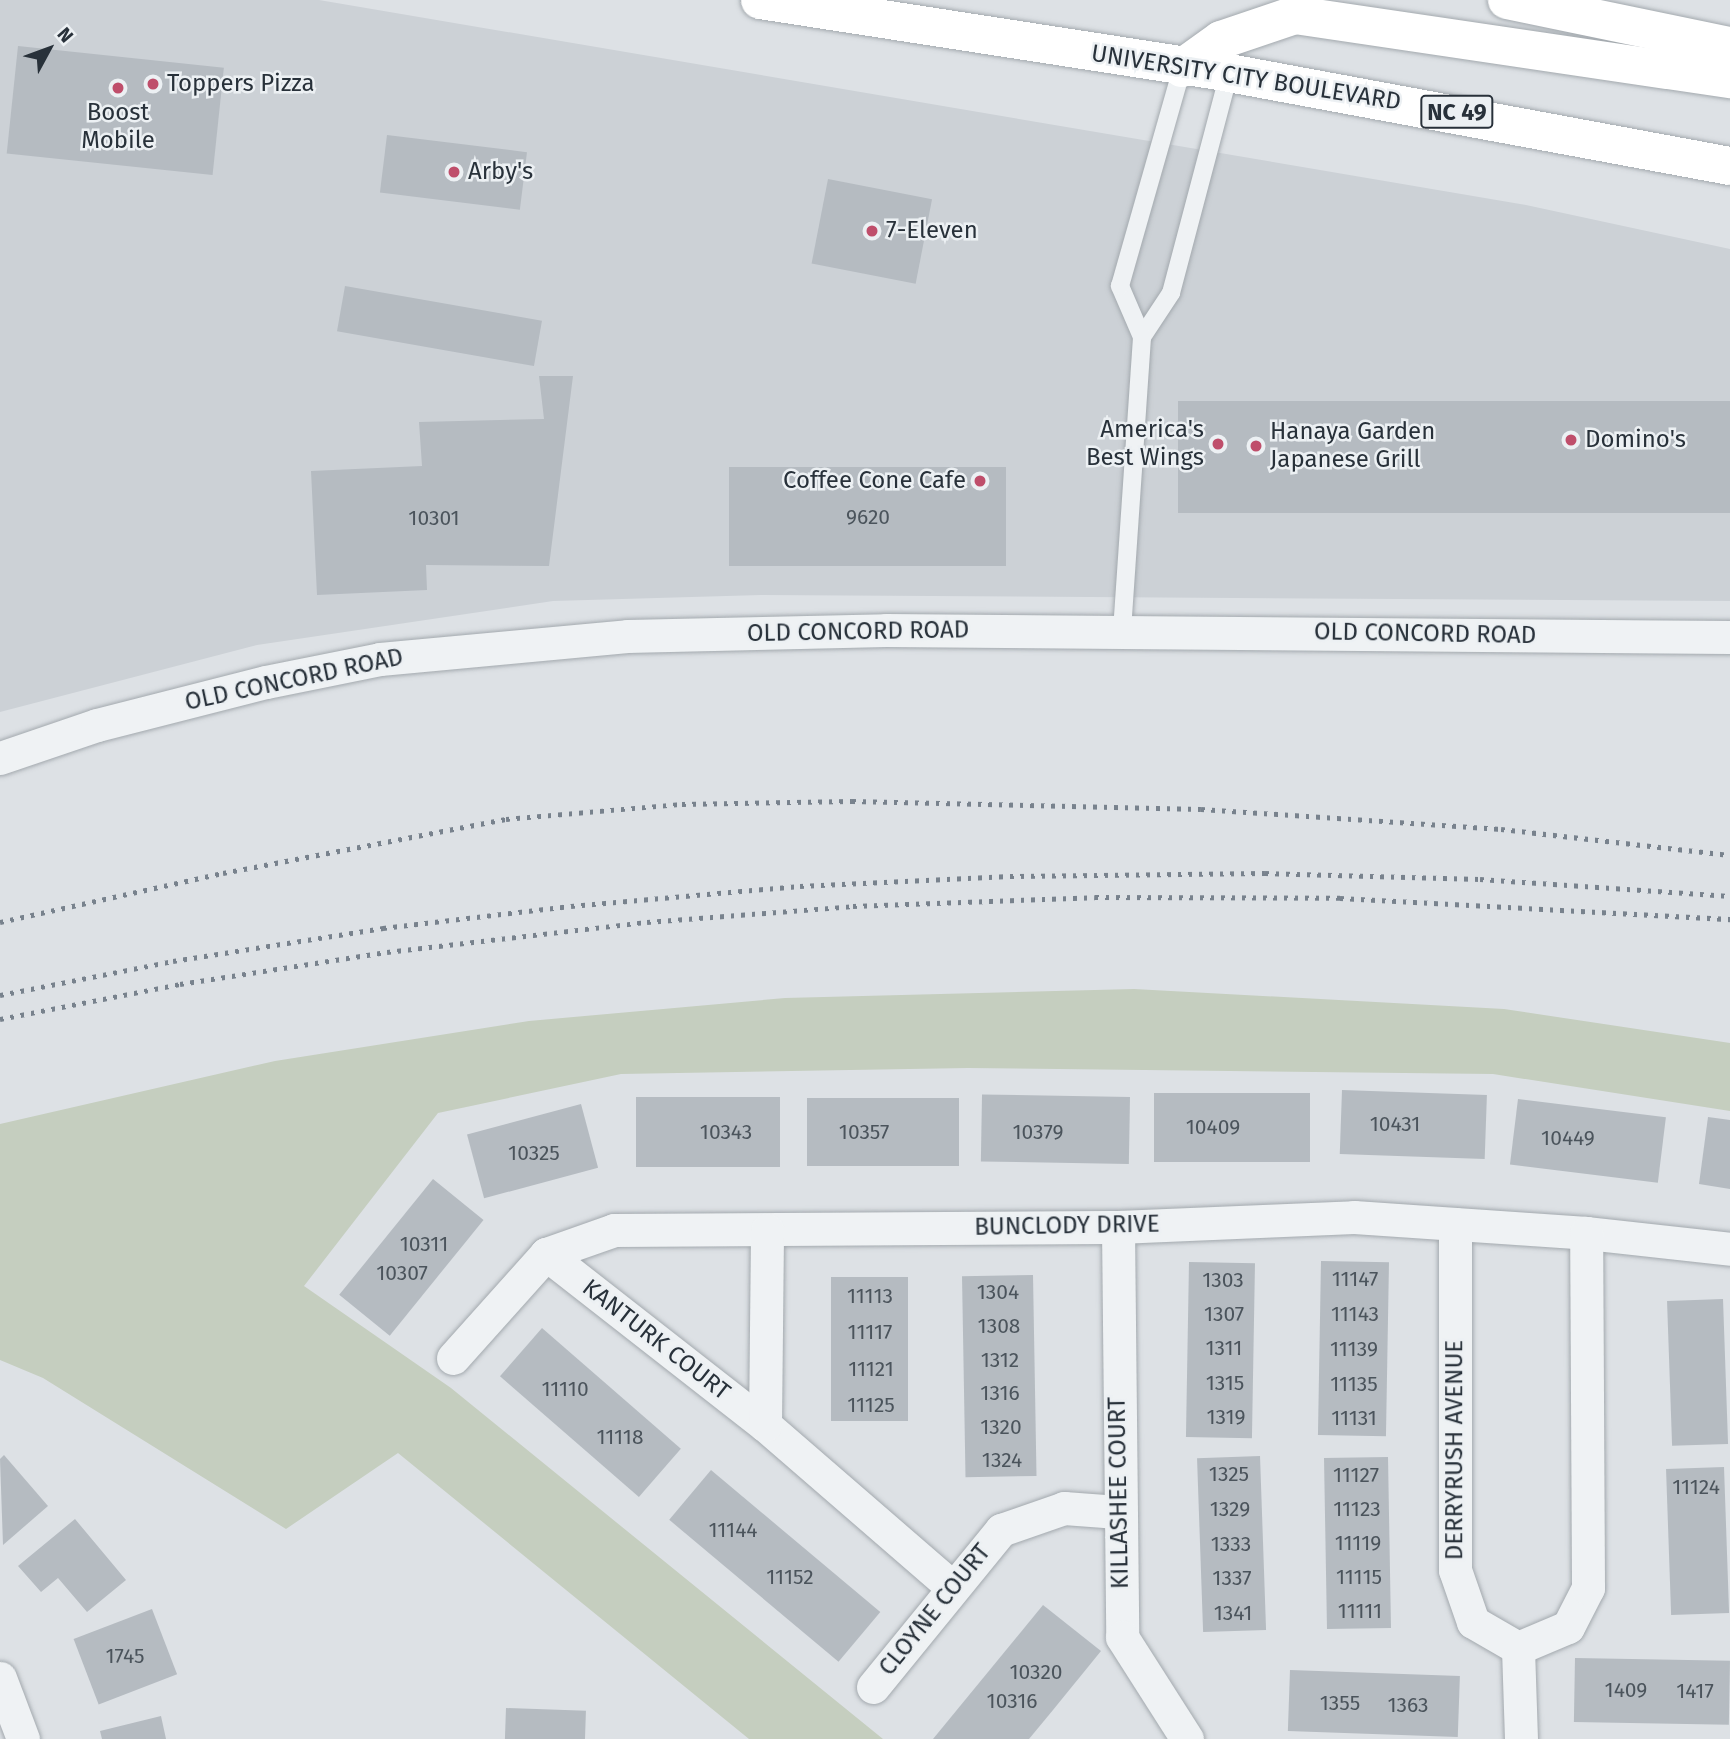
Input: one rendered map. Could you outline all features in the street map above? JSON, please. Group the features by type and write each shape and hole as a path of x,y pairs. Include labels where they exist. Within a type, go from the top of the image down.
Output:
{"main road":[{"name":"UNIVERSITY CITY BOULEVARD","path":"760,0 1182,68 1229,73 1730,166"},
{"path":"1507,0 1730,46"},
{"path":"1182,68 1222,40 1295,15 1730,79"}],"street":[{"name":"OLD CONCORD ROAD","path":"0,758 97,725 266,682 430,653 627,636 1122,631 1730,637"},
{"name":"BUNCLODY DRIVE","path":"453,1358 546,1254 614,1230 1118,1227 1354,1217 1586,1233 1730,1248"},
{"name":"DERRYRUSH AVENUE","path":"1455,1224 1455,1570 1473,1622 1518,1648"},
{"name":"KILLASHEE COURT","path":"1118,1227 1118,1512 1122,1637 1187,1739"},
{"name":"KANTURK COURT","path":"765,1425 767,1230"},
{"path":"1521,1739 1518,1648 1568,1626 1588,1588 1586,1233"},
{"name":"KANTURK COURT","path":"546,1254 765,1425 951,1587"},
{"name":"CLOYNE COURT","path":"873,1687 951,1587 1001,1530 1064,1508 1118,1512"},
{"path":"0,1678 23,1739"}],"lane":[{"path":"1122,631 1142,337 1119,286 1182,68"},
{"path":"1142,337 1171,293 1229,73"}],"shaded area":[{"path":"0,0 319,0 1526,205 1730,249 1730,601 761,595 553,601 257,645 0,712"}],"green space":[{"path":"1134,989 1504,1009 1730,1043 1730,1111 1493,1074 968,1068 621,1074 438,1113 304,1286 451,1388 883,1739 749,1739 398,1453 286,1529 43,1378 0,1360 0,1124 275,1061 529,1021 785,998"}],"building":[{"path":"18,46 224,68 213,175 7,153"},
{"name":"Arby's","path":"387,135 527,152 520,210 380,193"},
{"name":"7-Eleven","path":"828,179 932,199 916,284 812,263"},
{"path":"345,286 542,321 534,366 337,331"},
{"path":"539,376 573,376 549,566 426,565 427,590 317,595 311,471 422,466 419,422 544,419"},
{"path":"1178,401 1730,401 1730,513 1178,513"},
{"path":"729,467 1006,467 1006,566 729,566"},
{"path":"1342,1090 1487,1095 1485,1159 1340,1154"},
{"path":"1154,1093 1310,1093 1310,1162 1154,1162"},
{"path":"982,1094 1130,1097 1129,1164 981,1161"},
{"path":"636,1097 780,1097 780,1167 636,1167"},
{"path":"807,1098 959,1098 959,1166 807,1166"},
{"path":"1518,1099 1666,1117 1658,1183 1510,1165"},
{"path":"581,1104 598,1168 484,1198 467,1135"},
{"path":"1708,1117 1730,1120 1730,1189 1699,1184"},
{"path":"433,1179 484,1220 390,1336 339,1295"},
{"path":"1321,1261 1389,1262 1386,1436 1318,1435"},
{"path":"1189,1262 1255,1263 1252,1438 1186,1437"},
{"path":"1033,1275 1037,1476 966,1477 962,1276"},
{"path":"831,1277 908,1277 908,1421 831,1421"},
{"path":"1723,1299 1728,1444 1672,1446 1667,1301"},
{"path":"542,1328 681,1449 639,1497 500,1376"},
{"path":"4,1455 48,1506 3,1545 0,1459"},
{"path":"1260,1456 1266,1630 1203,1632 1197,1458"},
{"path":"1388,1457 1391,1628 1327,1629 1324,1458"},
{"path":"1724,1467 1729,1613 1671,1615 1666,1469"},
{"path":"711,1470 880,1612 839,1662 669,1520"},
{"path":"75,1519 126,1580 87,1612 58,1578 41,1592 18,1566"},
{"path":"1043,1605 1101,1651 1053,1710 1029,1739 933,1739"},
{"path":"152,1609 177,1674 99,1704 74,1639"},
{"path":"1575,1658 1730,1661 1729,1725 1574,1722"},
{"path":"1290,1670 1460,1676 1458,1737 1288,1731"},
{"path":"506,1708 586,1711 585,1739 505,1739"},
{"path":"161,1716 166,1739 102,1739 100,1731"}],"railway":[{"path":"0,922 223,873 506,819 682,804 852,801 1201,809 1501,829 1730,855"},
{"path":"0,995 173,961 383,928 571,906 800,886 1010,876 1265,873 1480,879 1730,896"},
{"path":"0,1019 180,984 387,952 647,922 853,906 1095,897 1340,898 1730,919"}],"place":[{"name":"Toppers Pizza","path":"153,84"},
{"name":"Boost Mobile","path":"118,88"},
{"name":"Arby's","path":"454,172"},
{"name":"7-Eleven","path":"872,231"},
{"name":"Domino's","path":"1571,440"},
{"name":"America's Best Wings","path":"1218,444"},
{"name":"Hanaya Garden Japanese Grill","path":"1256,446"},
{"name":"Coffee Cone Cafe","path":"980,481"}]}
